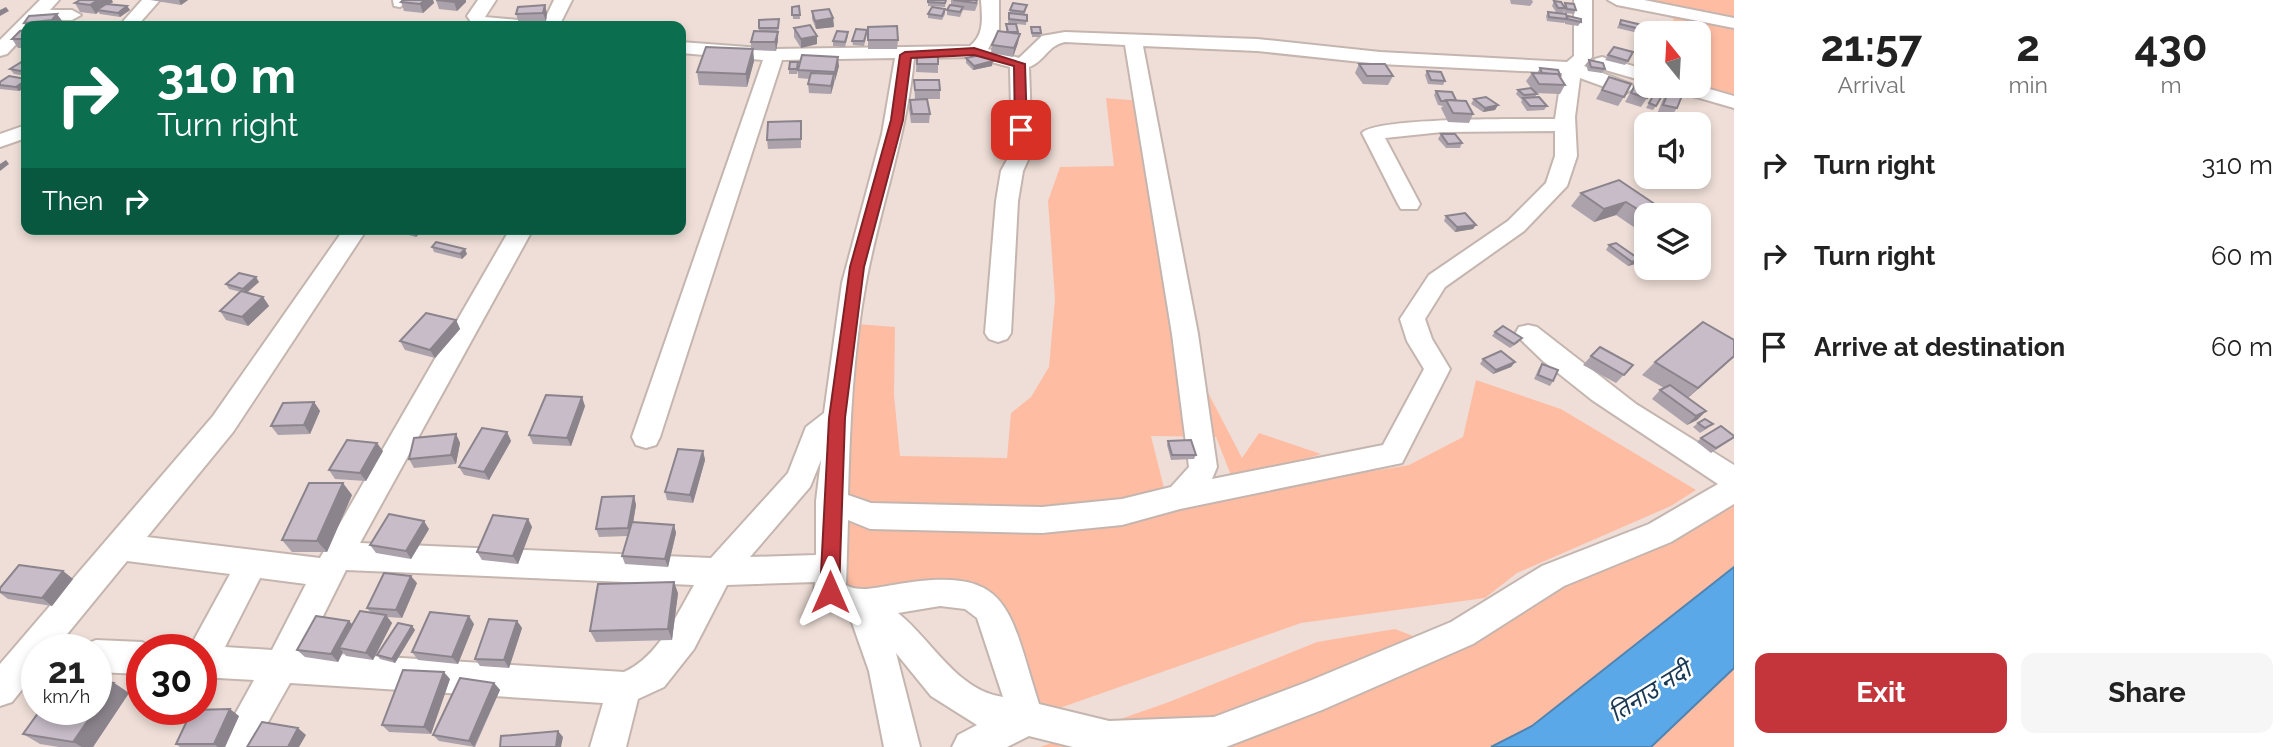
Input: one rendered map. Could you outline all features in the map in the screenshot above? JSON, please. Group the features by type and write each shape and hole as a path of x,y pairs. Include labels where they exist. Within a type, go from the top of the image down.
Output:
{"street":[{"path":"28,21 50,0"},
{"path":"132,21 151,0"},
{"path":"478,21 476,16 487,0"},
{"path":"553,21 563,0"},
{"path":"974,51 986,44 990,35 990,0"},
{"path":"831,501 870,516 1042,520 1122,512 1180,497 1392,455 1437,369 1420,341 1412,319 1437,281 1516,226 1556,186 1566,156 1566,125 1578,63 1583,0"},
{"path":"1617,0 1734,23"},
{"path":"34,15 72,15"},
{"path":"1,49 21,28"},
{"path":"686,47 774,55 905,55 974,51 1019,64 1028,61 1048,40 1066,37 1290,47 1380,58 1578,63 1634,74"},
{"path":"1133,39 1183,321 1203,467 1196,481 1180,497"},
{"path":"1,49 21,52"},
{"path":"646,437 774,55"},
{"path":"905,55 897,120 857,267 837,418 831,501 830,592 846,602 861,603 945,591 970,597 989,608 1027,718"},
{"path":"1578,63 1624,88"},
{"path":"998,333 1007,201 1012,171 1022,151 1019,64"},
{"path":"1712,96 1734,102"},
{"path":"1409,204 1372,133 1442,126 1566,125"},
{"path":"0,141 21,133"},
{"path":"51,634 223,424 352,235"},
{"path":"235,747 333,565 519,235"},
{"path":"1528,334 1580,379 1690,454 1734,479"},
{"path":"217,661 624,688 652,676 682,638 718,572 800,480 816,435 837,418"},
{"path":"861,603 903,637 943,684 987,712 1027,718 1109,740 1214,734 1310,698 1462,632 1553,576 1660,533 1734,489"},
{"path":"122,547 252,563 718,572 830,568"},
{"path":"215,634 252,563"},
{"path":"861,603 886,671 902,747"},
{"path":"0,690 21,668"},
{"path":"608,747 624,688"},
{"path":"970,747 1027,718"}],"shaded area":[{"path":"1640,0 1734,0 1734,19"},
{"path":"1671,13 1734,23 1734,98 1712,91 1712,21 1674,21"},
{"path":"1106,98 1155,102 1202,381 1242,458 1259,433 1321,454 1234,483 1216,437 1151,436 1166,496 1109,508 866,509 838,499 857,324 895,327 894,395 900,456 1007,458 1011,413 1031,397 1049,367 1055,299 1048,201 1060,167 1114,166"},
{"path":"1476,380 1561,409 1696,490 1671,506 1517,573 1485,598 1301,623 1040,715 997,604 838,594 842,519 1138,514 1192,508 1226,496 1409,465 1463,437"},
{"path":"1734,500 1734,567 1532,726 1491,747 1040,747 1169,702 1317,642 1395,629 1431,643 1557,584 1630,559 1699,526"},
{"path":"1734,668 1734,747 1651,747"}],"water":[{"name":"तिनाउ नदी","path":"1734,567 1734,668 1651,747 1491,747 1532,726"}],"building":[{"path":"80,0 98,0 90,5 75,3"},
{"path":"425,0 420,4 401,2"},
{"path":"928,0 946,0 945,3"},
{"path":"953,0 977,0 976,3"},
{"path":"1554,1 1561,2 1565,8 1558,8"},
{"path":"1013,3 1027,5 1024,12 1010,10"},
{"path":"1565,3 1574,4 1576,10 1567,9"},
{"path":"106,4 127,6 118,13 97,10"},
{"path":"545,5 543,13 516,14 518,7"},
{"path":"950,5 963,7 960,12 947,10"},
{"path":"799,6 800,15 792,15 792,7"},
{"path":"932,7 945,9 942,16 928,14"},
{"path":"829,9 833,18 815,21 812,11"},
{"path":"1548,12 1566,14 1567,19 1549,17"},
{"path":"1009,13 1027,15 1027,21 1009,19"},
{"path":"57,14 52,20 25,21 29,16"},
{"path":"1568,16 1581,19 1581,22 1567,19"},
{"path":"779,19 778,28 759,28 759,20"},
{"path":"1621,20 1634,23 1634,28 1620,24"},
{"path":"1006,24 1016,24 1018,32 1008,32"},
{"path":"810,25 817,36 801,39 794,28"},
{"path":"897,26 898,40 868,40 868,27"},
{"path":"1031,27 1040,27 1041,33 1032,33"},
{"path":"856,29 867,30 864,41 852,41"},
{"path":"20,31 21,39 12,39"},
{"path":"754,31 778,32 775,42 751,42"},
{"path":"837,31 848,32 845,42 833,41"},
{"path":"998,31 1020,34 1014,48 992,45"},
{"path":"706,47 753,49 746,74 697,72"},
{"path":"1614,47 1633,52 1628,61 1608,55"},
{"path":"917,53 938,53 938,64 917,64"},
{"path":"985,54 993,61 974,66 966,58"},
{"path":"802,55 838,57 835,72 798,70"},
{"path":"1589,60 1603,63 1605,69 1591,67"},
{"path":"21,62 21,71 10,69"},
{"path":"790,62 798,62 797,69 789,69"},
{"path":"1359,64 1385,64 1393,76 1367,76"},
{"path":"1540,68 1558,70 1560,75 1542,73"},
{"path":"1427,71 1441,72 1445,81 1431,80"},
{"path":"811,73 834,74 831,86 808,84"},
{"path":"1532,73 1558,74 1565,85 1539,84"},
{"path":"9,76 21,78 21,84 16,87 0,85 0,82"},
{"path":"1609,77 1631,84 1624,97 1602,90"},
{"path":"914,80 939,80 940,90 915,90"},
{"path":"1531,88 1537,94 1524,95 1518,90"},
{"path":"1436,91 1452,92 1456,100 1441,101"},
{"path":"1486,97 1498,105 1485,108 1474,99"},
{"path":"1539,97 1547,106 1530,106 1523,98"},
{"path":"1652,98 1661,98 1656,106 1649,103"},
{"path":"1666,98 1681,98 1677,108 1663,105"},
{"path":"927,99 930,114 912,114 910,100"},
{"path":"1446,100 1466,101 1473,114 1453,113"},
{"path":"801,121 801,139 767,140 768,122"},
{"path":"1441,134 1455,134 1462,143 1448,144"},
{"path":"1619,180 1653,203 1634,203 1634,207 1626,202 1604,209 1581,193"},
{"path":"1465,213 1476,225 1457,227 1446,216"},
{"path":"436,242 465,249 460,254 432,247"},
{"path":"1616,243 1634,256 1634,261 1632,262 1609,245"},
{"path":"239,273 256,277 243,289 226,284"},
{"path":"241,291 263,297 242,317 220,311"},
{"path":"426,313 456,320 430,350 400,341"},
{"path":"1703,322 1734,340 1734,356 1698,388 1655,362"},
{"path":"1503,326 1522,338 1514,344 1495,332"},
{"path":"1600,347 1633,365 1624,375 1591,356"},
{"path":"1501,351 1515,362 1496,370 1483,359"},
{"path":"1542,364 1558,370 1553,381 1538,375"},
{"path":"1670,385 1706,411 1696,416 1660,390"},
{"path":"546,395 582,397 567,438 529,435"},
{"path":"314,402 304,425 271,426 283,403"},
{"path":"1705,419 1713,424 1705,428 1698,423"},
{"path":"1721,426 1734,437 1716,448 1701,438"},
{"path":"482,428 507,432 484,472 459,467"},
{"path":"456,434 451,455 409,459 414,438"},
{"path":"347,440 377,443 360,473 329,470"},
{"path":"1191,440 1196,455 1172,455 1168,441"},
{"path":"678,449 703,451 690,495 665,492"},
{"path":"309,483 343,483 317,541 282,540"},
{"path":"634,496 628,528 596,529 602,497"},
{"path":"389,514 424,521 406,551 370,545"},
{"path":"493,515 528,519 513,556 477,552"},
{"path":"632,522 674,525 665,559 622,556"},
{"path":"19,565 63,571 42,598 0,592 0,588"},
{"path":"384,573 411,576 396,610 367,608"},
{"path":"674,582 668,629 590,631 598,584"},
{"path":"360,611 386,615 366,653 339,648"},
{"path":"430,612 469,616 452,657 412,652"},
{"path":"316,616 349,621 331,654 297,650"},
{"path":"489,619 517,621 504,660 475,659"},
{"path":"398,623 412,626 392,659 377,655"},
{"path":"403,670 444,672 424,727 382,725"},
{"path":"460,678 494,683 469,741 433,735"},
{"path":"217,709 230,709 214,744 176,744 185,725 217,725"},
{"path":"262,722 298,728 288,747 247,747"},
{"path":"29,725 85,725 73,742 23,734"},
{"path":"558,731 556,747 500,747 501,736"}],"route":[{"path":"830,592 831,501 837,418 857,267 874,199 892,143 902,97 905,55 974,51 1019,64 1021,130"}]}
